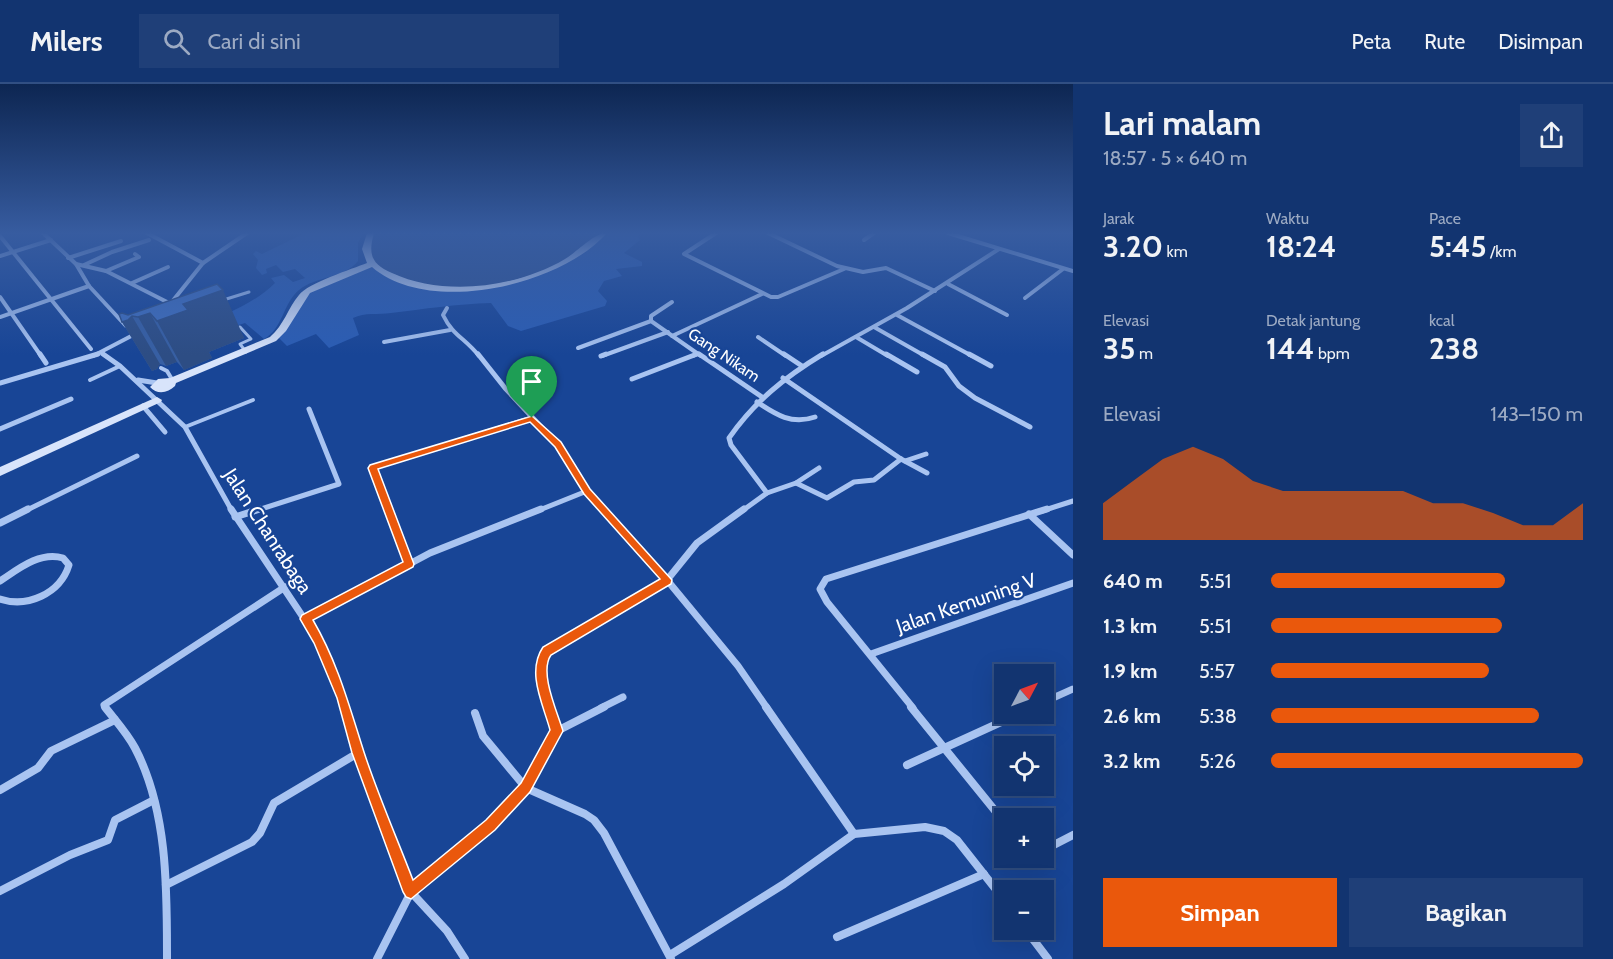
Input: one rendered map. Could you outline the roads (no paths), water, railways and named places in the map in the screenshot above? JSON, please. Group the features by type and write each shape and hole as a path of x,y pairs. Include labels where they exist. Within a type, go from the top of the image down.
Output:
{"street":[{"path":"32,274 91,349"},
{"path":"82,274 89,286 131,331"},
{"path":"112,274 171,303"},
{"path":"132,283 153,274"},
{"path":"168,310 194,274"},
{"path":"0,472 157,400 165,380 172,381 264,344 281,332 300,297 307,291 348,274"},
{"path":"389,274 414,284 444,289 468,289 537,274"},
{"path":"723,274 762,294 778,297 833,274"},
{"path":"898,274 935,291"},
{"path":"767,494 731,445 729,438 759,399 783,378 802,366 897,315 963,274"},
{"path":"1025,298 1057,274"},
{"path":"948,284 1007,315"},
{"path":"0,317 89,286"},
{"path":"601,356 670,334 762,294"},
{"path":"0,297 46,363"},
{"path":"578,348 651,321 651,316 672,302"},
{"path":"447,308 443,315 450,330 468,341 532,418 558,445 587,491 667,580 738,666 854,834"},
{"path":"897,315 991,366"},
{"name":"Gang Nikam","path":"651,321 787,420 802,422 814,417"},
{"path":"874,327 945,367 950,371 957,385 974,397 1030,427"},
{"path":"384,342 450,330"},
{"path":"0,384 102,353 141,331"},
{"path":"758,337 802,366"},
{"path":"856,337 917,372"},
{"name":"Jalan Chanrabaga","path":"102,353 120,366 185,427 235,517 285,586 319,640 343,698 358,753 411,892"},
{"path":"632,379 697,354"},
{"path":"783,378 903,460 927,473"},
{"path":"134,379 161,386"},
{"path":"0,429 71,399"},
{"path":"143,406 165,432"},
{"path":"235,517 339,484 309,409"},
{"path":"409,564 373,468 532,418"},
{"path":"796,483 827,498 854,482 874,480 903,460 926,454"},
{"path":"0,523 136,456"},
{"path":"557,731 541,676 541,659 547,651 667,580 697,543 767,494 796,483 819,468"},
{"path":"306,619 430,553 587,491"},
{"path":"994,810 823,597 820,589 826,579 1073,501"},
{"path":"1029,514 1073,555"},
{"path":"0,581 18,568 44,557 62,558 69,566 65,577 47,592 19,602 0,599"},
{"name":"Jalan Kemuning V","path":"871,654 1073,583"},
{"path":"167,959 166,885 154,800 136,750 104,705 285,586"},
{"path":"1054,698 1073,689"},
{"path":"377,959 411,892 490,825 526,788 557,731 623,698"},
{"path":"475,713 483,736 526,788 594,820 604,833 670,957 784,884 854,834 925,827 944,831 957,840 994,887"},
{"path":"0,790 36,770 49,752 115,720"},
{"path":"907,765 997,724"},
{"path":"166,885 252,842 260,835 268,810 274,803 358,753"},
{"path":"0,891 64,858 108,840 115,820 154,800"},
{"path":"1054,845 1073,835"},
{"path":"837,937 984,874"},
{"path":"411,892 447,931 465,959"},
{"path":"1034,940 1048,959"}],"lane":[{"path":"218,302 249,292"},
{"path":"230,331 240,327 251,339 240,344 246,352"},
{"path":"90,380 120,366"},
{"path":"161,368 167,371 172,381"},
{"path":"185,427 253,400"}]}
